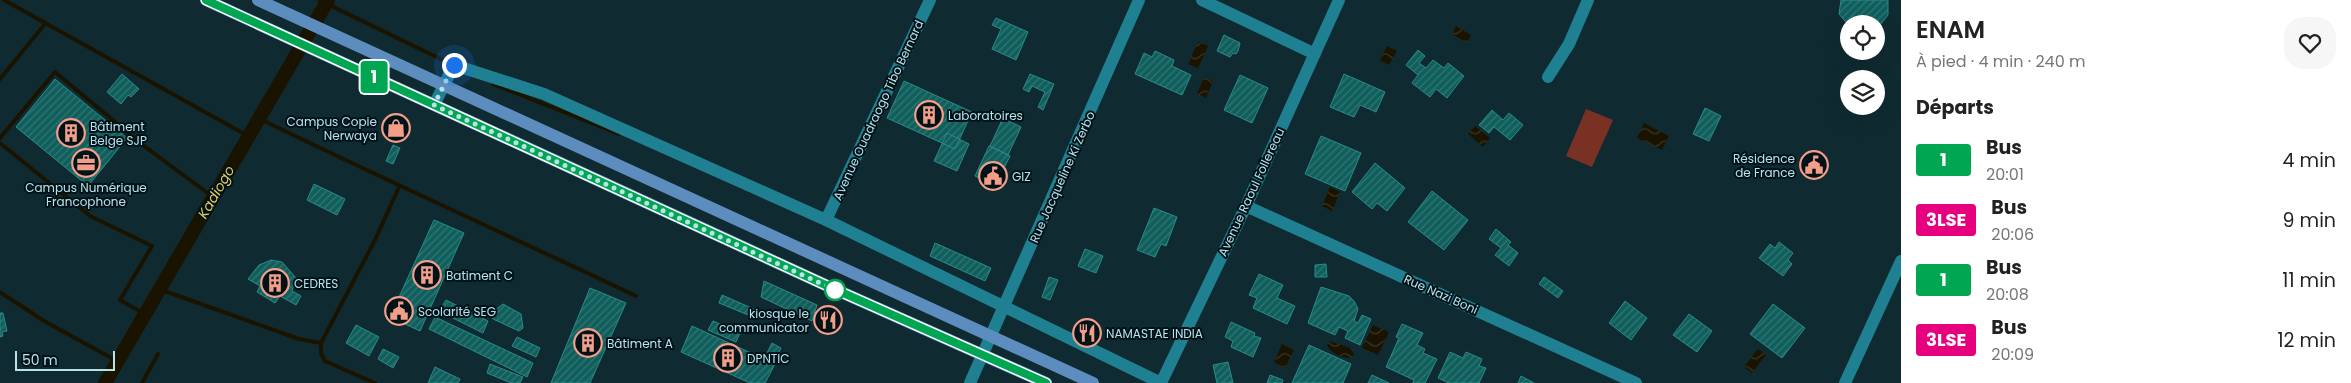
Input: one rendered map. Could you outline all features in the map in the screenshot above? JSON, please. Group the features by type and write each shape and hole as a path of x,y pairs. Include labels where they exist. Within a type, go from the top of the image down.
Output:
{"main road":[{"path":"206,0 823,284 1046,383"},
{"path":"258,0 990,334 1093,383"}],"street":[{"name":"Avenue Ouadraogo Tibo Bernard","path":"826,220 930,0"},
{"name":"Rue Jacqueline Ki Zerbo","path":"970,383 1139,0"},
{"path":"1202,0 1315,54"},
{"name":"Avenue Raoul Follereau","path":"1161,383 1246,206 1339,0"},
{"path":"1548,77 1569,44 1588,0"},
{"path":"434,105 454,65 544,94 826,220 1161,383"},
{"name":"Rue Nazi Boni","path":"1246,206 1636,383"},
{"path":"1845,383 1901,261"}],"shaded area":[{"path":"1586,109 1613,120 1592,167 1566,156"}],"water":[{"path":"1456,26 1471,35 1467,43 1452,34"},
{"path":"1198,42 1208,46 1198,68 1188,64"},
{"path":"1387,46 1397,51 1389,65 1380,60"},
{"path":"1204,77 1213,81 1206,98 1197,94"},
{"path":"1644,123 1669,136 1662,150 1637,138"},
{"path":"1475,126 1490,138 1483,147 1468,134"},
{"path":"1330,187 1340,192 1332,211 1322,206"},
{"path":"1373,325 1389,332 1378,355 1362,348"},
{"path":"1330,341 1350,348 1354,354 1352,358 1345,358 1334,353 1327,345"},
{"path":"1282,344 1294,350 1285,368 1274,362"},
{"path":"1758,349 1766,355 1752,373 1744,367"}],"building":[{"path":"1841,0 1888,0 1888,15 1885,19 1885,15 1839,14"},
{"path":"996,18 1028,32 1016,60 992,49 1001,29 992,25"},
{"path":"1224,35 1240,43 1236,54 1233,53 1230,57 1217,51"},
{"path":"1418,50 1425,56 1419,63 1426,68 1433,60 1444,68 1448,63 1464,76 1447,98 1436,89 1430,97 1412,83 1418,75 1406,65"},
{"path":"1155,51 1174,60 1172,66 1191,75 1182,95 1135,74 1144,53 1152,57"},
{"path":"122,74 139,89 131,97 128,95 121,104 107,92"},
{"path":"1030,74 1054,84 1043,110 1038,107 1045,92 1032,86 1029,92 1023,89"},
{"path":"1344,74 1385,92 1376,112 1360,105 1354,117 1330,107"},
{"path":"1240,75 1268,88 1252,123 1224,110"},
{"name":"Bâtiment Belge SJP","path":"55,79 127,138 88,186 16,127"},
{"name":"Laboratoires","path":"904,81 972,112 955,149 887,118"},
{"path":"1705,108 1721,116 1709,141 1693,134"},
{"path":"1492,110 1503,120 1509,113 1523,125 1510,140 1494,127 1489,133 1479,125"},
{"path":"394,118 405,122 398,139 388,135"},
{"path":"1003,118 1021,127 1008,155 990,146"},
{"path":"947,133 969,144 957,171 934,161"},
{"path":"1321,136 1361,153 1345,191 1305,174"},
{"path":"393,145 400,148 393,164 386,161"},
{"path":"989,146 1010,156 995,186 975,176"},
{"path":"1375,163 1405,188 1387,211 1377,203 1372,209 1352,192"},
{"path":"314,184 345,199 337,215 307,200"},
{"path":"1432,191 1468,220 1444,250 1408,222"},
{"path":"1154,208 1177,217 1166,246 1161,244 1155,257 1137,250"},
{"name":"Batiment C","path":"434,220 464,233 420,331 390,317"},
{"path":"1496,229 1511,242 1508,245 1518,253 1509,266 1495,255 1501,248 1489,239"},
{"path":"1779,242 1793,253 1788,260 1792,264 1783,276 1759,258 1770,244 1775,248"},
{"path":"935,243 991,268 985,281 930,256"},
{"path":"1085,249 1103,256 1096,273 1078,266"},
{"name":"CEDRES","path":"271,260 282,262 296,278 292,291 301,296 296,305 280,296 275,303 257,292 260,286 248,279 259,265"},
{"path":"1326,264 1327,277 1315,277 1315,265"},
{"path":"1259,274 1283,285 1277,298 1295,306 1287,324 1253,308 1257,298 1249,295"},
{"path":"1049,277 1058,280 1050,300 1042,297"},
{"path":"1544,277 1563,291 1558,298 1539,284"},
{"path":"764,281 817,305 812,321 761,297"},
{"path":"1321,287 1349,296 1354,301 1358,309 1354,321 1358,323 1362,315 1371,319 1360,345 1345,338 1348,331 1339,327 1335,335 1308,323"},
{"name":"Bâtiment A","path":"590,288 626,303 590,383 551,383"},
{"path":"722,295 756,310 753,317 719,303"},
{"path":"446,300 488,321 483,333 439,311"},
{"path":"1625,301 1647,318 1631,340 1609,323"},
{"path":"503,304 521,314 523,328 519,331 493,319 491,313"},
{"path":"1773,304 1805,328 1782,358 1750,334"},
{"path":"0,313 3,313 7,331 2,332 3,336 0,337"},
{"path":"1689,314 1712,331 1697,352 1673,335"},
{"path":"435,317 533,363 527,377 429,329"},
{"path":"713,321 740,333 736,342 708,330"},
{"path":"1231,322 1255,333 1254,336 1261,338 1253,357 1231,347 1233,341 1225,337"},
{"path":"1402,324 1423,333 1417,345 1425,349 1423,353 1437,359 1425,383 1413,383 1414,380 1386,367 1399,338 1396,337"},
{"path":"356,325 379,337 369,356 346,343"},
{"name":"DPNTIC","path":"692,326 775,364 765,383 750,383 681,352"},
{"path":"517,337 540,348 536,357 512,346"},
{"path":"772,343 781,348 776,358 767,353"},
{"path":"1309,345 1351,364 1343,383 1292,383"},
{"path":"383,349 399,357 393,368 378,359"},
{"path":"1450,352 1463,358 1466,352 1482,359 1479,366 1486,368 1479,383 1449,383 1438,378"},
{"path":"1228,362 1233,383 1217,383 1213,365"},
{"path":"490,364 523,377 520,383 511,383 487,373"},
{"path":"435,367 460,379 458,383 428,383"},
{"path":"1270,375 1283,380 1282,383 1267,383"},
{"path":"1372,375 1389,383 1368,383"},
{"path":"1521,376 1534,383 1518,383"}],"waterway":[{"path":"4,0 248,136"},
{"path":"319,0 453,65"},
{"name":"Kadiogo","path":"105,383 328,0"},
{"path":"0,79 45,24"},
{"path":"0,138 55,72 144,146 213,197"},
{"path":"493,84 619,134"},
{"path":"258,118 636,296"},
{"path":"0,143 90,216 152,246 120,300 145,314"},
{"path":"375,383 325,361 321,353 321,343 375,240 399,187"},
{"path":"159,289 299,339 321,343"},
{"path":"0,292 44,321 117,361"},
{"path":"142,383 158,354"}],"bus line":[{"name":"1","path":"206,0 832,288 1046,383"}],"place":[{"name":"Laboratoires","path":"929,115"},
{"name":"Campus Copie Nerwaya","path":"396,128"},
{"name":"Bâtiment Belge SJP","path":"71,133"},
{"name":"Campus Numérique Francophone","path":"86,163"},
{"name":"Résidence de France","path":"1814,165"},
{"name":"GIZ","path":"993,176"},
{"name":"Batiment C","path":"427,275"},
{"name":"CEDRES","path":"275,283"},
{"name":"Scolarité SEG","path":"399,311"},
{"name":"kiosque le communicator","path":"828,320"},
{"name":"NAMASTAE INDIA","path":"1087,333"},
{"name":"Bâtiment A","path":"588,343"},
{"name":"DPNTIC","path":"728,358"}],"route":[{"path":"454,65 434,105 835,290"}]}
